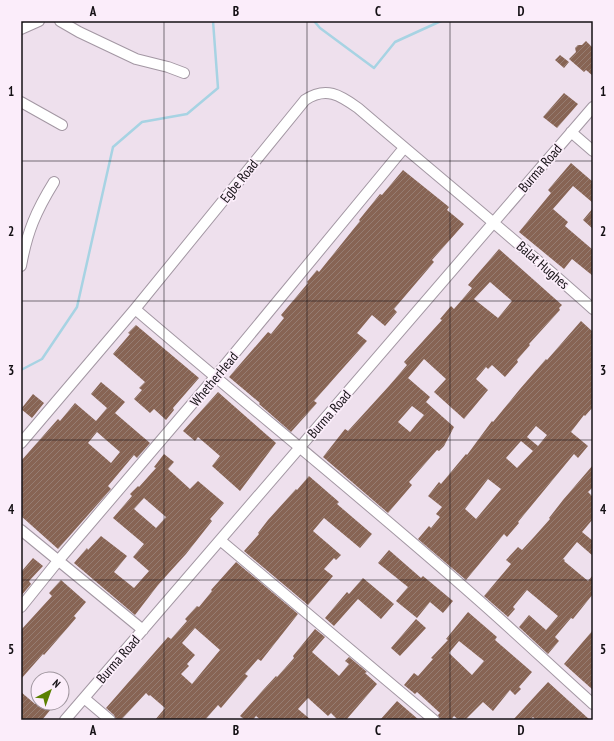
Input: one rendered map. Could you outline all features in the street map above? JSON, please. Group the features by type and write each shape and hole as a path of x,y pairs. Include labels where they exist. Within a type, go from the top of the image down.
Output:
{"street":[{"path":"21,29 39,21"},
{"path":"60,21 85,35 136,59 168,66 184,73"},
{"name":"Egbe Road","path":"21,443 134,309 305,100 315,94 329,94 344,98 358,108 494,222"},
{"path":"21,102 62,125"},
{"name":"Burma Road","path":"65,720 593,107"},
{"path":"571,132 593,150"},
{"name":"WhetherHead","path":"21,607 58,561 215,377 404,148"},
{"path":"21,266 29,230 39,206 54,182"},
{"name":"Balat Hughes","path":"494,222 593,309"},
{"path":"134,309 300,447 473,595 593,704"},
{"path":"21,530 143,630"},
{"path":"220,540 434,720"},
{"path":"84,698 110,720"}],"building":[{"path":"586,41 593,48 593,76 586,70 584,72 569,59 576,52 575,48 578,45 582,45"},
{"path":"560,55 569,62 564,68 555,60"},
{"path":"564,93 578,104 557,128 543,117"},
{"path":"571,163 593,182 593,203 573,186 553,209 568,222 565,226 593,250 593,276 572,259 564,269 519,232 551,193 548,190"},
{"path":"403,170 449,207 447,210 464,224 432,260 434,262 394,309 397,312 385,326 372,315 357,333 367,341 314,401 317,403 291,432 229,377 268,332 271,334 284,318 281,315 308,283 307,282 317,270 319,272 380,194 382,195"},
{"path":"593,208 593,229 583,220"},
{"path":"499,249 562,305 559,308 560,310 529,344 530,345 517,360 518,362 505,377 492,365 488,369 486,367 476,379 488,390 464,419 434,392 446,379 424,359 408,378 430,397 426,402 454,427 444,446 439,451 437,450 409,482 412,485 388,513 323,457 345,429 348,431 407,365 404,362 442,320 440,319 451,306 454,309 472,288 468,285","holes":["490,282 512,301 498,318 474,299","412,406 424,415 410,432 398,422"]},
{"path":"581,321 593,332 593,407 585,416 584,415 571,432 588,446 578,458 574,454 507,537 504,534 466,580 418,539 429,526 431,528 440,517 436,514 442,507 428,496 439,482 441,484 466,454 467,455 492,421 493,422 546,359 547,360","holes":["536,426 547,435 538,446 527,437","521,441 533,451 517,468 506,458","488,479 501,489 476,519 465,509"]},
{"path":"136,325 199,378 173,408 174,410 166,420 154,409 150,413 134,399 142,390 139,388 145,382 113,354 130,334 128,333"},
{"path":"101,382 125,402 115,413 150,443 137,458 134,455 108,486 111,489 58,549 21,516 21,461 58,419 60,421 75,403 96,421 107,408 91,394","holes":["97,432 120,452 111,463 88,443"]},
{"path":"218,392 276,443 240,491 212,466 220,456 198,437 195,441 183,431"},
{"path":"33,394 44,403 32,418 21,409"},
{"path":"164,454 174,462 168,469 190,489 198,481 224,503 210,519 212,521 186,554 158,585 135,615 74,563 87,548 88,550 101,536 127,556 114,572 134,588 149,571 133,557 144,544 113,518 132,496 130,494 138,486 139,487 156,468 154,467","holes":["144,498 166,517 156,528 134,509"]},
{"path":"593,465 593,487 588,492 593,497 593,519 582,532 593,541 593,556 577,542 563,559 588,581 593,575 593,594 573,619 571,618 555,637 559,641 548,654 519,627 529,615 546,630 558,616 527,590 513,607 515,609 508,617 484,596 511,564 506,560 518,547 522,550 534,537"},
{"path":"309,476 339,502 337,504 372,534 360,548 324,518 313,531 341,555 336,560 334,558 324,569 333,576 308,605 244,551 259,534 258,533 268,520"},
{"path":"389,550 421,578 423,576 453,601 443,613 430,602 417,618 396,601 408,587 378,563"},
{"path":"33,558 43,566 29,581 31,584 21,596 21,572"},
{"path":"236,562 298,614 261,661 258,659 245,674 248,676 221,708 218,705 205,720 155,720 165,708 146,693 121,720 116,720 114,715 106,708 168,637 171,639 187,621 185,619 197,606 199,607 212,591 211,590","holes":["195,628 220,650 192,684 181,674 189,666 187,664 195,655 182,643"]},
{"path":"363,578 394,604 381,619 358,599 334,626 325,618 347,592 349,594"},
{"path":"61,580 86,602 74,616 76,618 21,679 21,630 52,596 49,593"},
{"path":"468,612 497,637 495,640 532,672 519,687 521,689 515,695 510,690 493,711 483,702 465,720 459,720 454,716 451,720 440,720 438,715 440,713 417,692 415,694 404,685 414,673 418,676 433,659 431,658 448,640 446,639","holes":["459,641 484,661 472,675 449,653"]},
{"path":"416,619 426,628 400,656 391,648"},
{"path":"315,629 325,637 312,652 339,676 349,664 345,661 349,657 367,672 365,673 377,684 346,720 338,720 331,713 328,716 308,698 298,709 311,720 261,720 256,716 253,720 245,720 240,716 294,658 293,656"},
{"path":"593,630 593,690 564,664"},
{"path":"548,682 590,720 536,720 533,717 530,720 513,720"},
{"path":"21,692 30,700 30,711 49,711 42,720 21,720"},
{"path":"397,701 419,720 380,720"}],"waterway":[{"path":"21,370 42,359 77,307 113,147 142,122 187,114 218,88 213,21"},
{"path":"314,21 320,28 374,68 395,42 441,21"}]}
